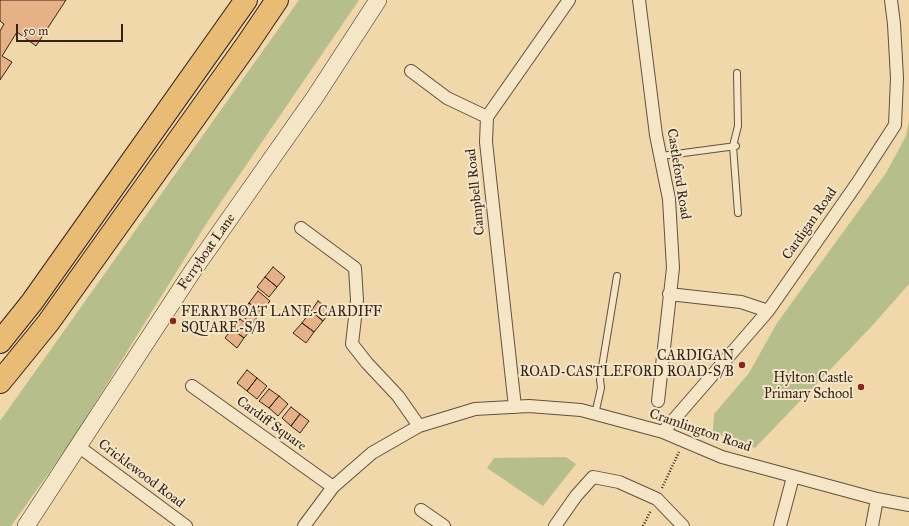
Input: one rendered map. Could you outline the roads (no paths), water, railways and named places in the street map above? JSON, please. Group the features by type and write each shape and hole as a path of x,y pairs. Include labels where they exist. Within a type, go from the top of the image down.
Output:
{"highway":[{"path":"0,342 32,302 246,0"},
{"path":"0,382 48,323 248,43 277,0"}],"street":[{"name":"Ferryboat Lane","path":"26,526 192,272 315,96 378,0"},
{"path":"411,71 447,98 487,118 568,0"},
{"name":"Castleford Road","path":"639,0 656,135 669,199 673,268 658,401"},
{"name":"Cardigan Road","path":"663,432 768,311 895,126 897,78 891,0"},
{"name":"Campbell Road","path":"487,118 486,142 515,407"},
{"path":"301,228 355,268 357,300 352,344 366,363 398,396 419,426"},
{"path":"669,294 741,302 768,311"},
{"name":"Cardiff Square","path":"192,386 333,487"},
{"name":"Cramlington Road","path":"304,526 333,487 372,453 419,426 475,410 529,406 574,409 595,414 663,432 722,457 877,499 909,505"},
{"name":"Cricklewood Road","path":"78,446 186,526"},
{"path":"780,526 793,476"},
{"path":"555,526 576,496 593,478 619,482 657,499 683,526"},
{"path":"872,526 877,499"},
{"path":"421,510 444,526"}],"lane":[{"path":"737,73 738,126 735,146 738,213"},
{"path":"661,156 735,146"},
{"path":"595,414 601,388 600,379 617,276"}],"place":[{"name":"FERRYBOAT LANE-CARDIFF SQUARE-S/B","path":"173,321"},
{"name":"CARDIGAN ROAD-CASTLEFORD ROAD-S/B","path":"742,365"},
{"name":"Hylton Castle Primary School","path":"861,387"}]}
